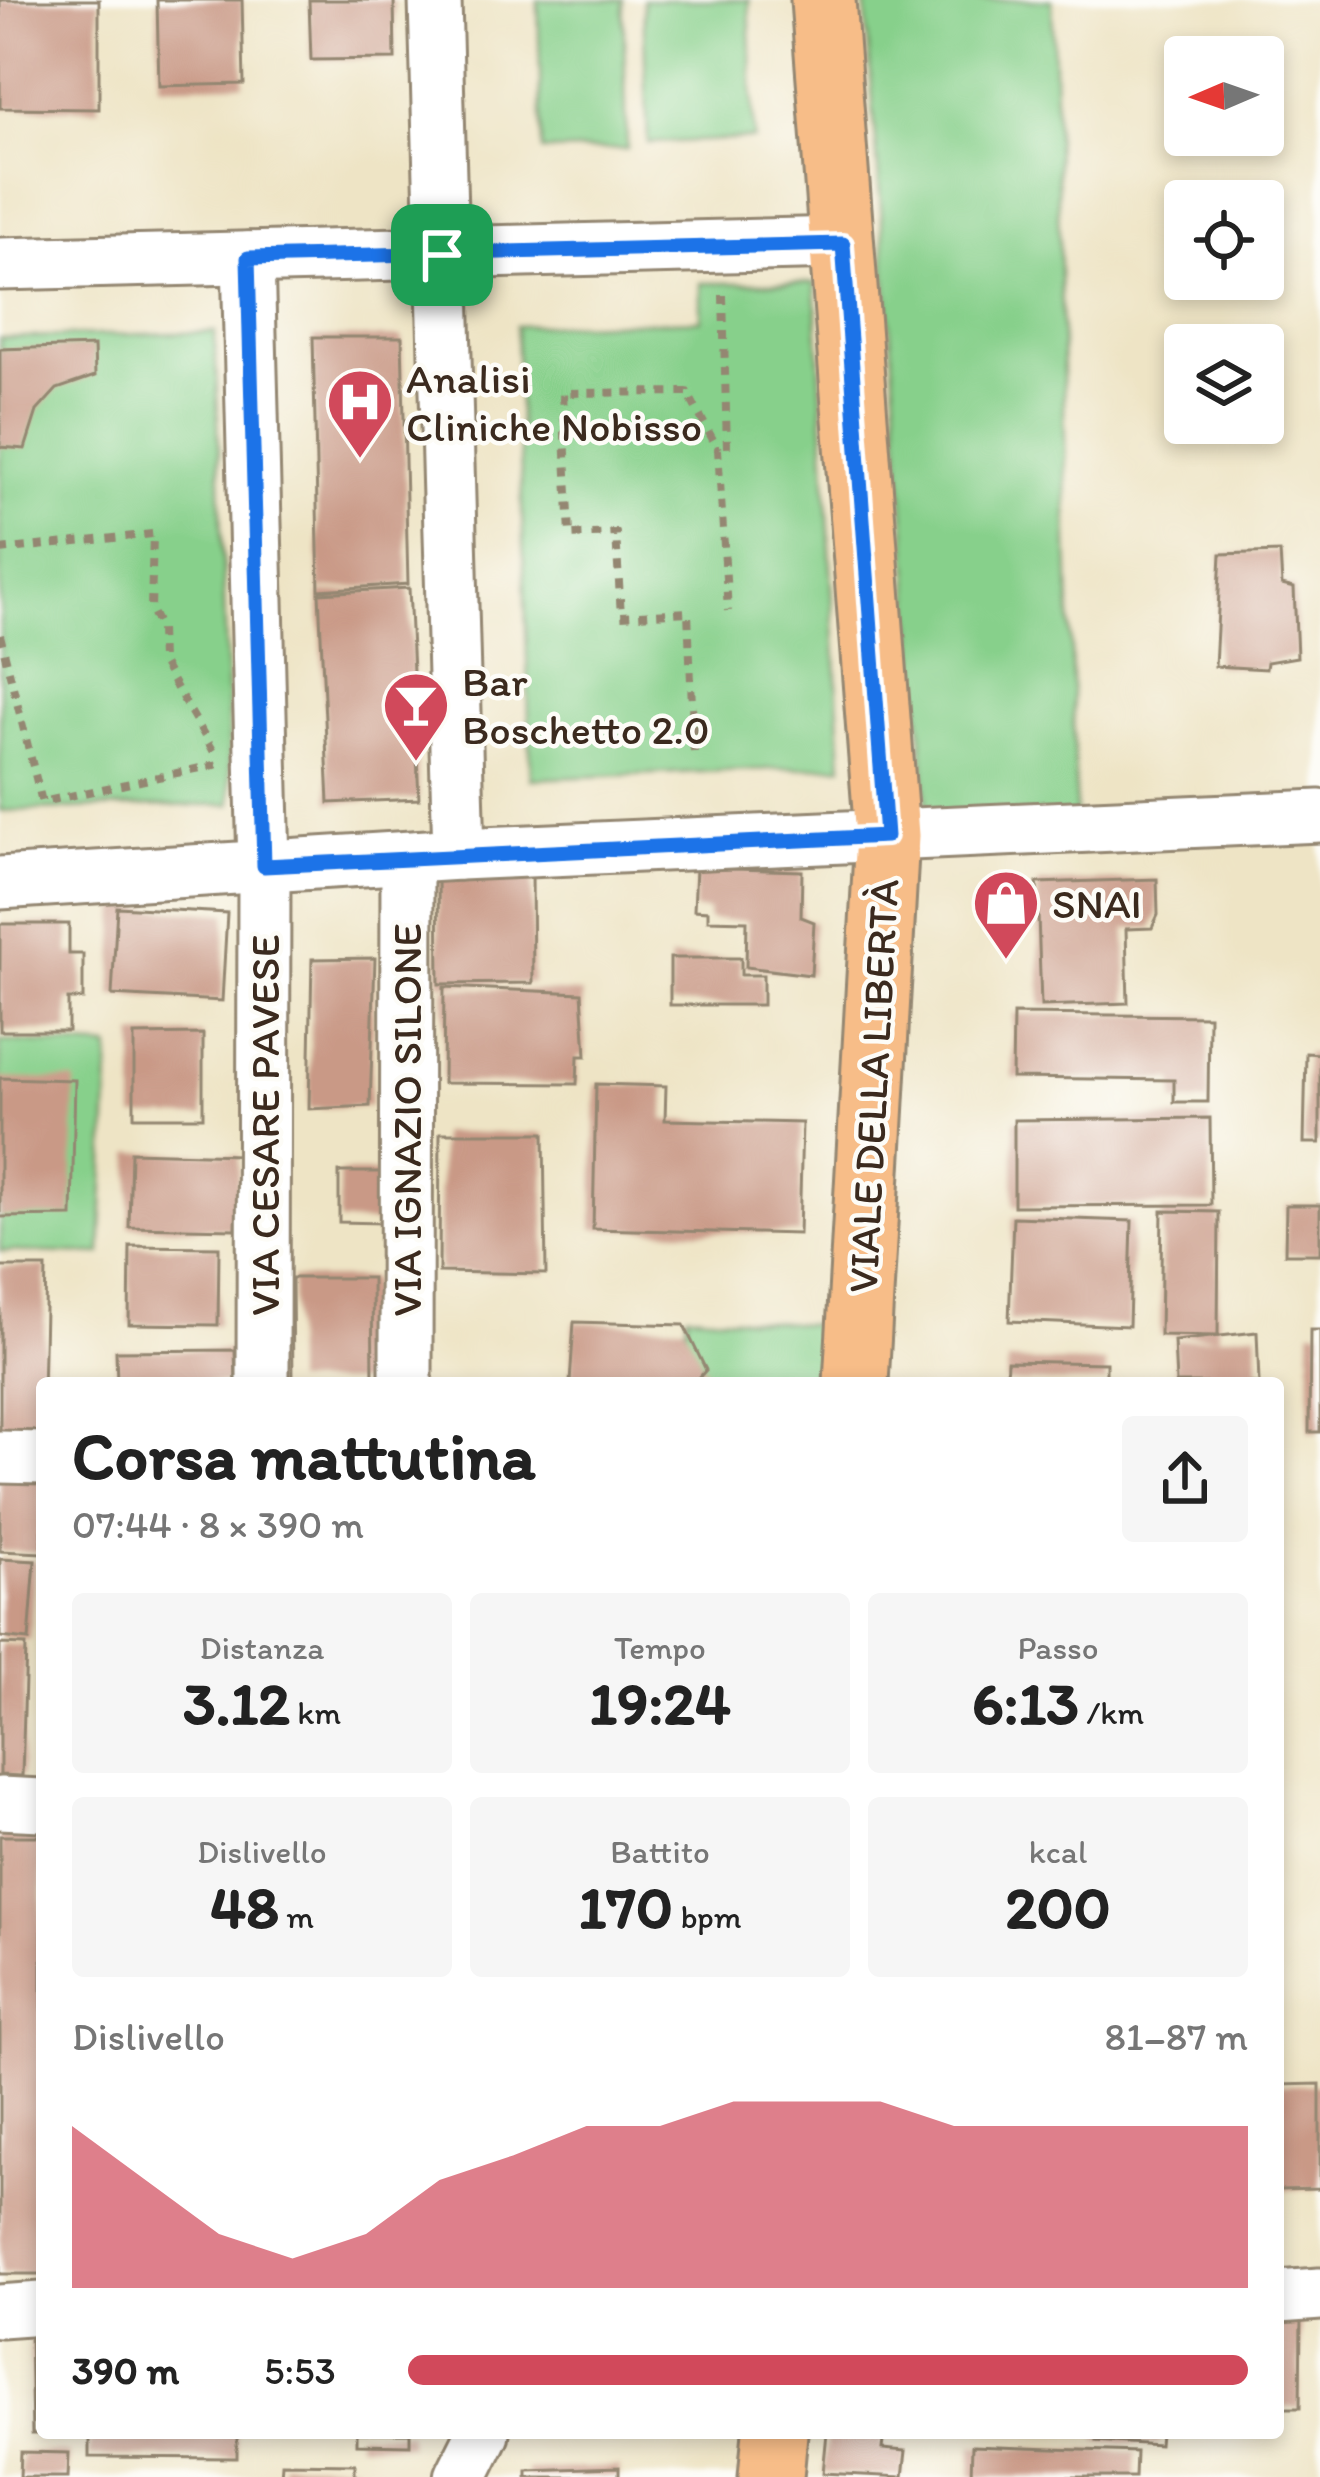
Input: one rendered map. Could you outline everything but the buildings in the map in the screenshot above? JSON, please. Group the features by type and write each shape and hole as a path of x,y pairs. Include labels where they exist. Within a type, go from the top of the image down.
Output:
{"main road":[{"name":"VIALE DELLA LIBERTÀ","path":"823,0 886,836 856,1377"},
{"path":"771,2477 774,2439"}],"street":[{"path":"435,0 458,854"},
{"path":"0,264 843,244"},
{"name":"VIA CESARE PAVESE","path":"248,258 264,866 263,1377"},
{"path":"0,883 458,854 1320,816"},
{"name":"VIA IGNAZIO SILONE","path":"406,1377 407,858"},
{"path":"0,1457 36,1458"},
{"path":"0,1803 36,1805"},
{"path":"1284,2296 1320,2294"},
{"path":"0,2312 36,2309"},
{"path":"460,2477 480,2439"}],"path":[{"path":"718,449 728,449 723,296"},
{"path":"694,752 688,612 621,616 616,533 570,536 563,393 687,392 718,449 728,611"},
{"path":"0,550 153,534 151,610 160,628 161,661 220,763 42,802 0,635"}],"green space":[{"path":"538,0 623,0 627,149 542,151"},
{"path":"643,0 749,0 754,139 648,143"},
{"path":"865,0 1052,0 1076,815 928,818"},
{"path":"701,283 815,283 842,766 531,779 516,326 701,320"},
{"path":"215,332 231,804 0,811 0,338"},
{"path":"0,1041 110,1048 101,1254 0,1251"},
{"path":"687,1314 829,1326 825,1377 682,1377"}],"place":[{"name":"Analisi Cliniche Nobisso","path":"360,461"},
{"name":"Bar Boschetto 2.0","path":"416,764"},
{"name":"SNAI","path":"1006,962"}],"route":[{"path":"843,244 886,836 264,866 248,258 442,255 843,244"}]}
